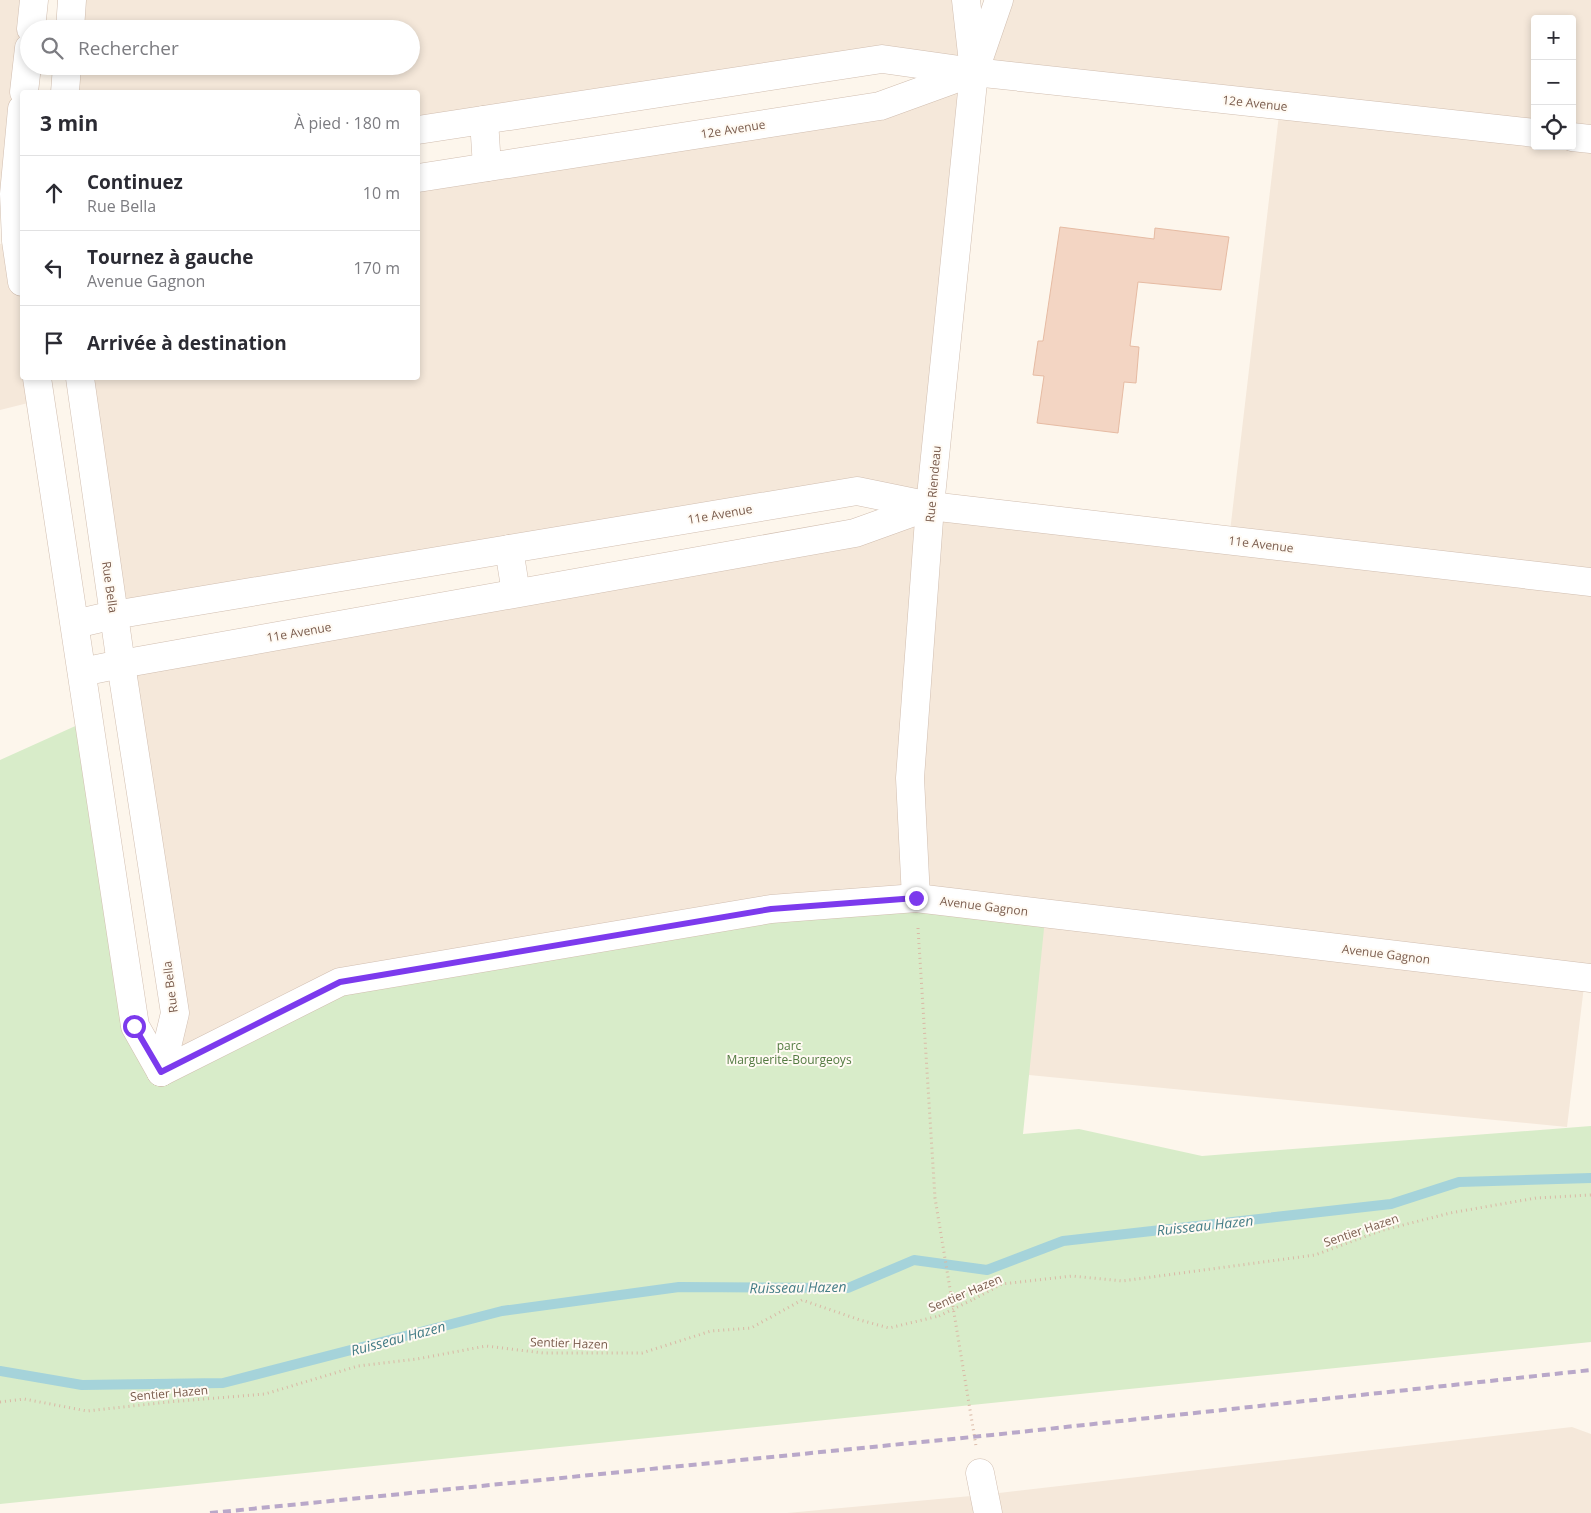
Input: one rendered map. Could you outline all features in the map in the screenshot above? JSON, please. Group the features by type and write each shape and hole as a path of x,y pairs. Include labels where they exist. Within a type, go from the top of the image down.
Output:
{"street":[{"path":"32,20 34,0"},
{"path":"71,20 72,0"},
{"name":"Rue Riendeau","path":"916,898 910,778 930,506 974,72 966,0"},
{"name":"Rue Riendeau","path":"974,72 999,0"},
{"name":"12e Avenue","path":"420,130 882,59 974,72 1531,133"},
{"name":"12e Avenue","path":"420,178 880,106 974,72"},
{"path":"24,90 26,75"},
{"path":"65,90 66,75"},
{"path":"484,120 487,167"},
{"path":"20,126 12,194 13,242 20,273"},
{"path":"1576,138 1591,140"},
{"path":"37,380 134,1026 161,1072"},
{"name":"Rue Bella","path":"80,380 121,664 175,1013 161,1072"},
{"name":"11e Avenue","path":"75,624 114,615 857,491 930,506 1591,582"},
{"name":"11e Avenue","path":"82,672 855,533 930,506"},
{"path":"510,549 516,593"},
{"name":"Avenue Gagnon","path":"161,1072 340,982 771,909 916,898 1591,978"},
{"path":"980,1473 988,1513"}],"path":[{"path":"916,898 935,1198 980,1473"},
{"name":"Sentier Hazen","path":"0,1402 24,1399 87,1411 265,1394 358,1366 417,1359 486,1346 543,1353 642,1353 711,1331 751,1328 802,1300 889,1328 939,1316 1002,1284 1072,1276 1122,1281 1315,1255 1380,1231 1450,1213 1536,1198 1591,1195"}],"shaded area":[{"path":"0,0 34,0 32,20 20,20 20,75 26,75 25,90 20,90 20,136 14,194 0,196"},
{"path":"76,0 966,0 974,70 999,0 1591,0 1591,978 1585,978 1567,1127 947,1067 161,1072 175,1013 121,664 929,507 857,491 114,615 80,380 420,380 420,178 880,106 973,73 882,59 420,130 420,90 67,90 69,75 420,75 420,20 74,20","holes":["975,72 1280,106 1229,540 930,506"]},
{"path":"16,241 20,268 20,380 37,380 40,400 0,410 0,244"},
{"path":"1572,1427 1591,1434 1591,1513 787,1513 982,1495"}],"green space":[{"name":"parc Marguerite-Bourgeoys","path":"82,723 135,1026 161,1072 340,982 916,898 1045,919 1023,1134 1079,1129 1202,1156 1591,1126 1591,1342 0,1504 0,760"}],"building":[{"path":"1060,227 1154,239 1155,228 1229,237 1221,290 1138,282 1130,346 1139,347 1136,383 1124,382 1118,433 1037,423 1044,376 1033,375 1038,341 1043,341"}],"waterway":[{"name":"Ruisseau Hazen","path":"0,1371 82,1385 223,1383 502,1311 679,1287 848,1288 914,1260 987,1270 1063,1241 1391,1204 1459,1182 1591,1178"}],"railway":[{"path":"210,1513 992,1435 1591,1370"}],"route":[{"path":"134,1026 161,1072 340,982 771,909 916,898"}]}
